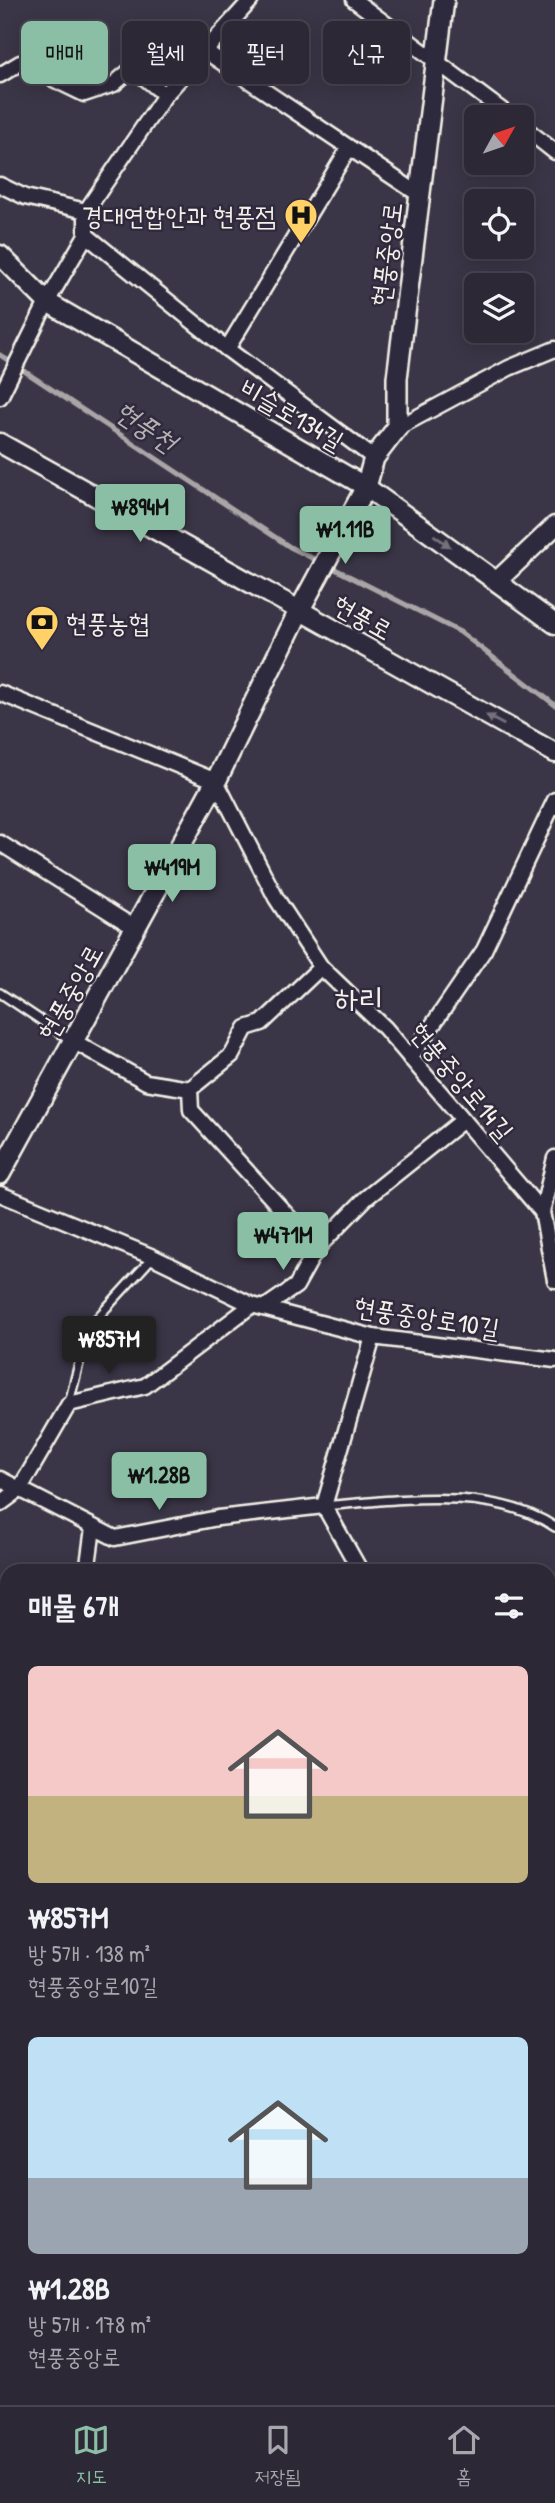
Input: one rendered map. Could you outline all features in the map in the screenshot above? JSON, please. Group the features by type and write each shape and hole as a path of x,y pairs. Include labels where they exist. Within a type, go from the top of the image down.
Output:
{"main road":[{"name":"현풍중앙로","path":"397,428 397,378 443,0"},
{"path":"361,495 374,458 397,428"},
{"name":"현풍중앙로","path":"0,1174 216,781 299,611 361,495"}],"street":[{"path":"208,48 251,0"},
{"path":"354,0 495,105"},
{"path":"208,53 420,195"},
{"path":"0,75 20,63 84,94 114,84 133,68 165,95"},
{"path":"0,397 47,302 86,235 86,211 175,84"},
{"path":"534,135 555,152"},
{"path":"227,348 349,148"},
{"path":"0,185 25,197 86,211"},
{"path":"86,235 227,348 374,458"},
{"name":"비슬로134길","path":"0,255 47,302 498,580 555,624"},
{"path":"397,428 509,368 555,349"},
{"name":"현풍로","path":"0,443 555,753"},
{"path":"498,580 555,526"},
{"path":"0,694 216,781"},
{"name":"현풍중앙로14길","path":"216,781 276,898 321,967 385,1028 542,1212"},
{"path":"410,1058 484,950 555,800"},
{"path":"0,844 135,928"},
{"path":"190,1090 232,1055 246,1028 262,1023 321,967"},
{"path":"73,1041 146,1082 190,1090"},
{"path":"190,1090 191,1110 317,1248"},
{"path":"0,1504 19,1490 69,1404 145,1386 258,1307 296,1286 317,1248 366,1198 462,1121"},
{"path":"555,1158 542,1212 555,1280"},
{"name":"현풍중앙로10길","path":"0,1194 153,1257 258,1307 373,1337 555,1360"},
{"path":"357,1564 324,1506 373,1337"},
{"path":"0,1479 115,1538 218,1518 324,1506"},
{"path":"88,1564 93,1528"}],"lane":[{"path":"0,993 73,1041"},
{"path":"69,1404 88,1328 153,1257"},
{"path":"324,1506 445,1496 534,1513 555,1527"}],"waterway":[{"name":"현풍천","path":"0,355 290,547 320,562"},
{"name":"현풍천","path":"329,566 460,632 555,705"}],"place":[{"name":"경대연합안과 현풍점","path":"301,245"},
{"name":"현풍농협","path":"42,652"}],"district":[{"name":"하리","path":"359,998"}]}
